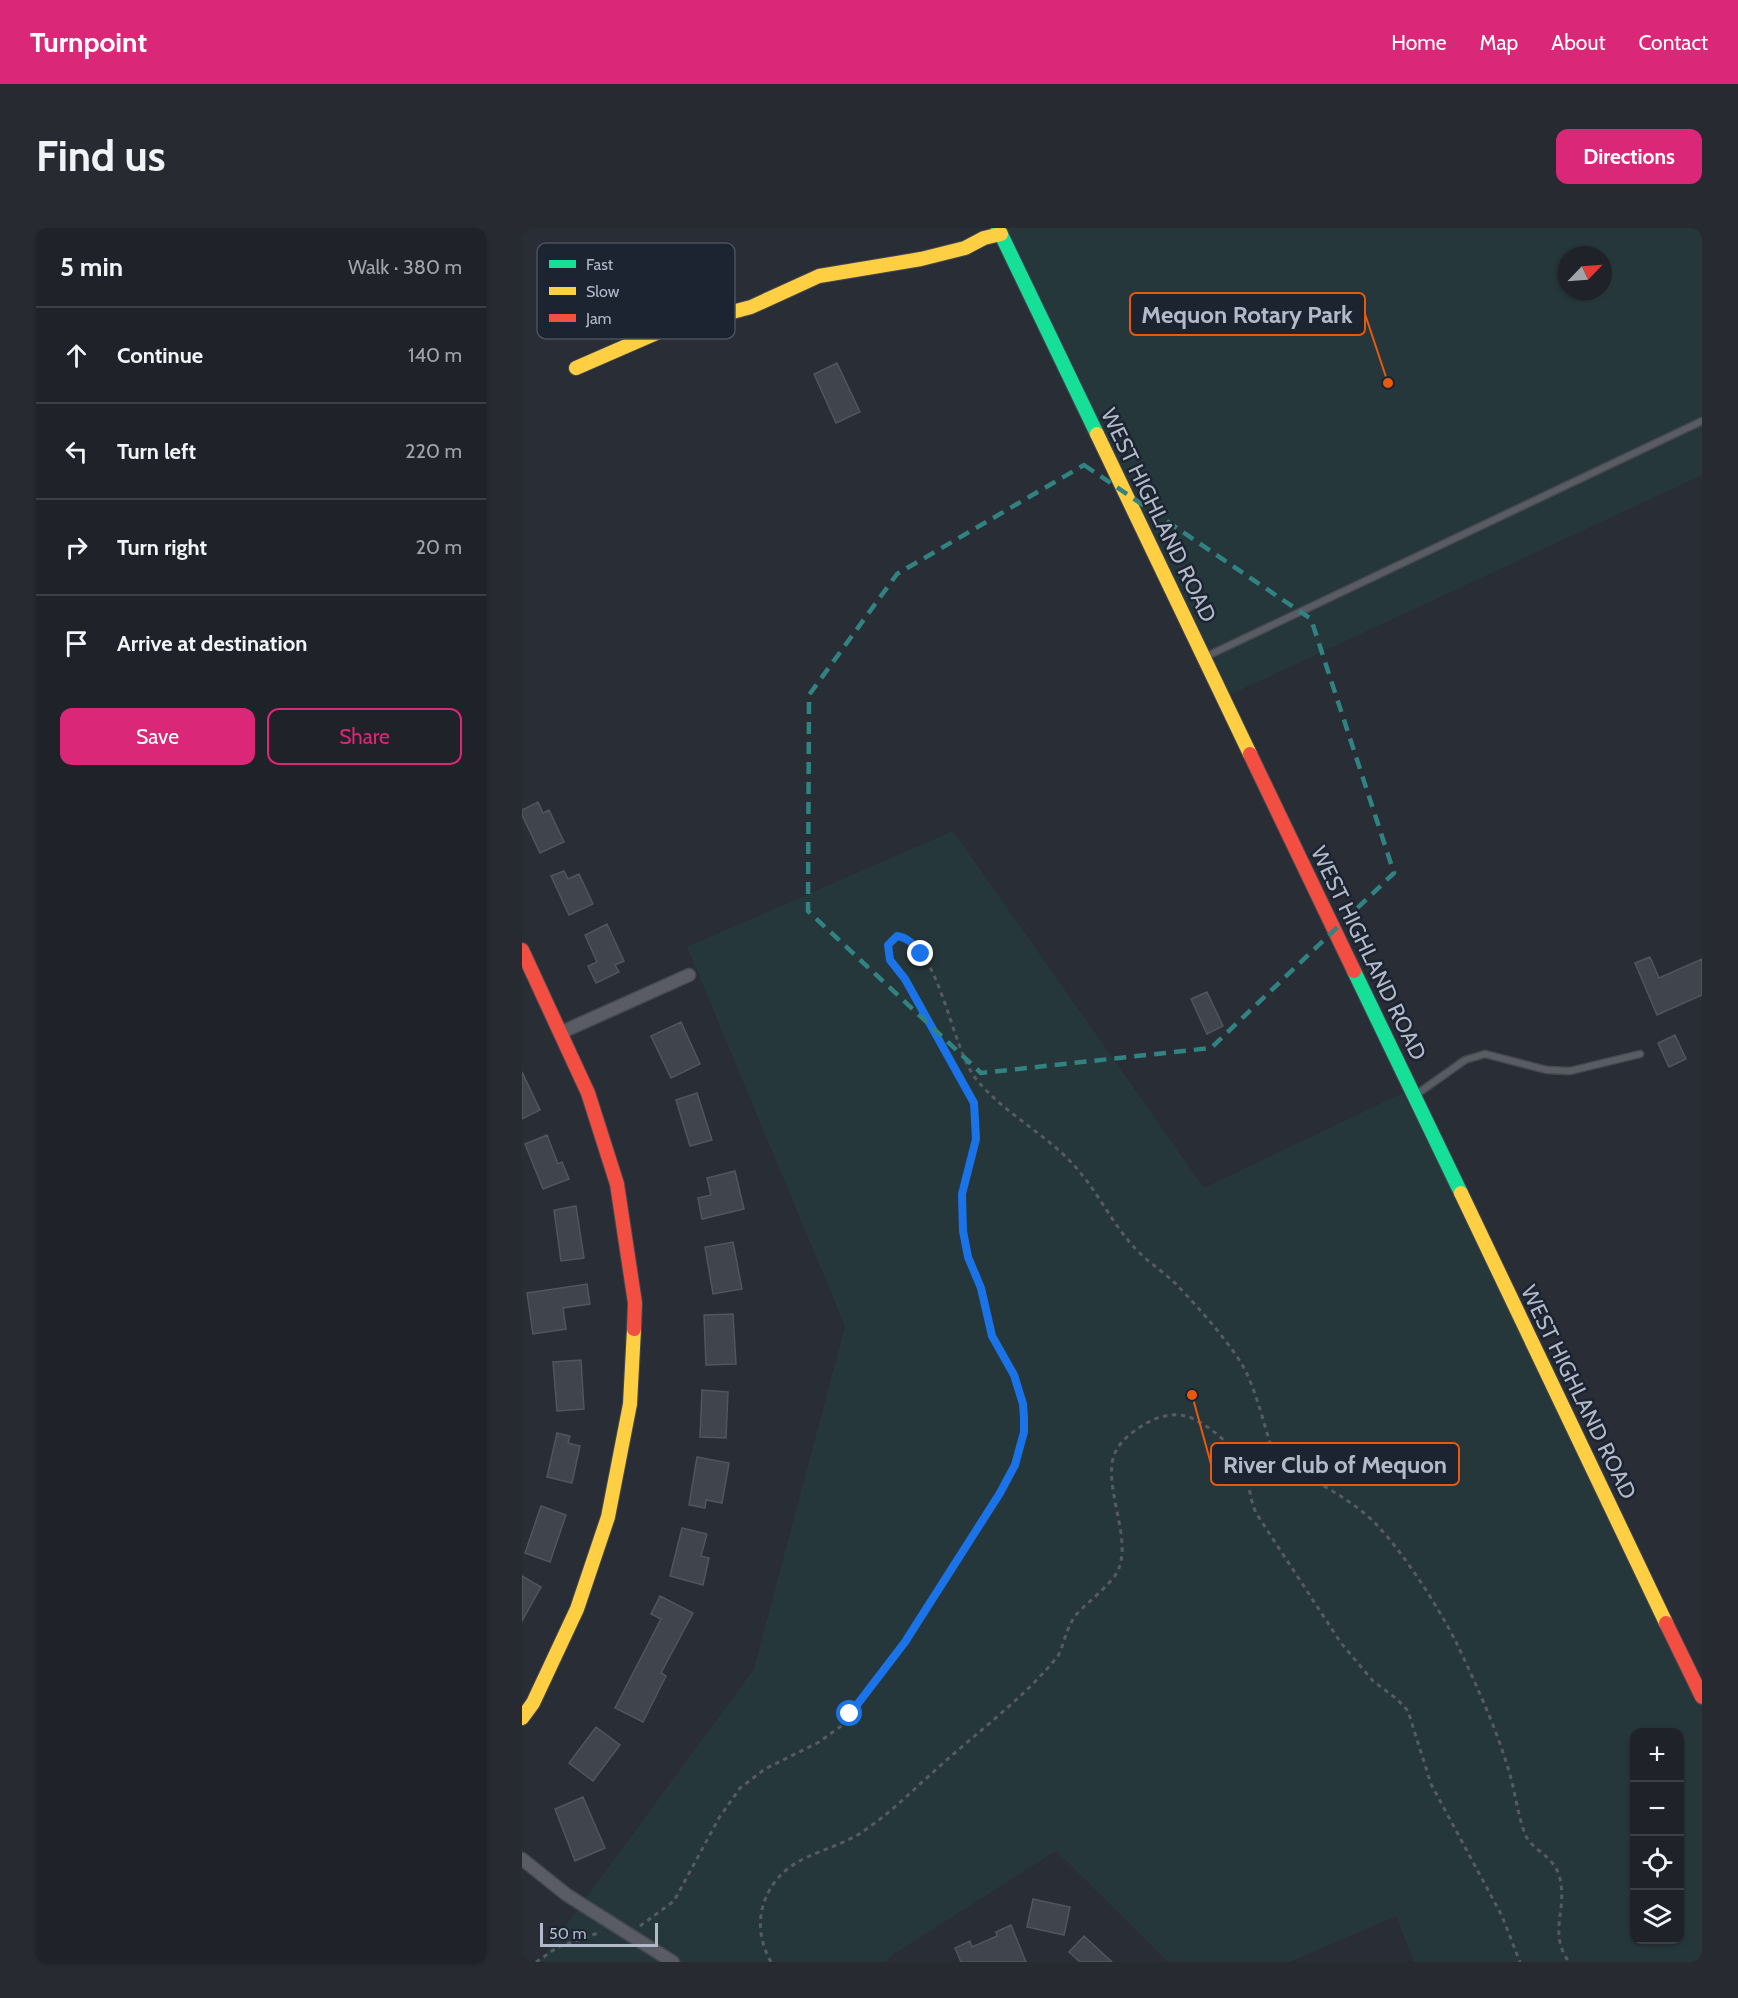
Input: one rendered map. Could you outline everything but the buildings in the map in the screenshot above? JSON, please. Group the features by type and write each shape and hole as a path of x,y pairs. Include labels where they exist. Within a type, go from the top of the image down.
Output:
{"main road":[{"path":"735,311 751,307 819,276 921,259 965,248 1000,231"},
{"name":"WEST HIGHLAND ROAD","path":"1000,231 1701,1692"},
{"path":"576,368 643,339"},
{"path":"522,950 562,1032 588,1093 617,1184 635,1303 630,1404 608,1517 577,1609 522,1718"}],"street":[{"path":"562,1032 689,975"},
{"path":"522,1859 567,1896 673,1962"}],"lane":[{"path":"1204,657 1702,421"},
{"path":"1414,1097 1465,1060 1485,1054 1547,1070 1570,1071 1640,1054"}],"path":[{"path":"536,1962 558,1947 604,1931 638,1927 674,1901 719,1818 740,1788 765,1768 819,1742 844,1724 905,1642 992,1508 1015,1465 1024,1432 1023,1404 1014,1375 992,1336 981,1288 968,1257 963,1231 962,1194 976,1139 974,1103 905,979 890,960 888,945 897,936 912,942 933,973 957,1042 974,1077 1006,1109 1044,1137 1088,1180 1131,1244 1176,1285 1223,1340 1246,1372 1270,1443 1277,1451 1304,1476 1364,1512 1386,1535 1421,1586 1454,1640 1473,1678 1508,1767 1527,1838 1555,1865 1563,1893 1558,1943 1569,1962"},
{"path":"771,1962 763,1948 760,1922 763,1903 779,1876 809,1857 847,1842 899,1805 1058,1656 1066,1630 1075,1617 1119,1568 1122,1551 1111,1482 1112,1463 1116,1451 1121,1442 1143,1425 1153,1419 1176,1415 1196,1421 1234,1450 1243,1464 1250,1499 1256,1513 1325,1619 1362,1668 1407,1711 1431,1784 1502,1916 1520,1962"}],"highlighted area":[{"path":"1084,465 1311,619 1394,873 1211,1048 981,1073 808,911 809,695 897,574"}],"shaded area":[{"path":"999,228 1702,228 1702,475 1223,698"},
{"path":"953,831 1204,1188 1403,1093 1702,1697 1702,1962 1414,1962 1396,1916 1289,1962 1168,1962 1056,1851 892,1955 886,1962 539,1962 754,1669 845,1326 687,947"}],"traffic: fast":[{"path":"998,228 1097,434"},
{"path":"1354,971 1461,1193"}],"traffic: slow":[{"path":"735,311 751,307 819,276 921,259 965,248 984,238 1001,234"},
{"path":"576,368 643,339"},
{"path":"1097,434 1250,754"},
{"path":"1461,1193 1666,1623"},
{"path":"522,1718 533,1703 577,1609 608,1517 630,1404 634,1329"}],"traffic: jam":[{"path":"1250,754 1354,971"},
{"path":"522,950 588,1093 617,1184 635,1303 634,1329"},
{"path":"1666,1623 1702,1697"}],"place":[{"name":"Mequon Rotary Park","path":"1388,383"},
{"name":"River Club of Mequon","path":"1192,1395"}],"route":[{"path":"850,1714 905,1642 951,1566 992,1508 1015,1465 1024,1432 1020,1391 1014,1375 992,1336 981,1288 968,1257 963,1231 962,1194 976,1139 977,1124 974,1103 959,1080 905,979 890,960 888,945 897,936 902,937 912,942 921,954"}]}
